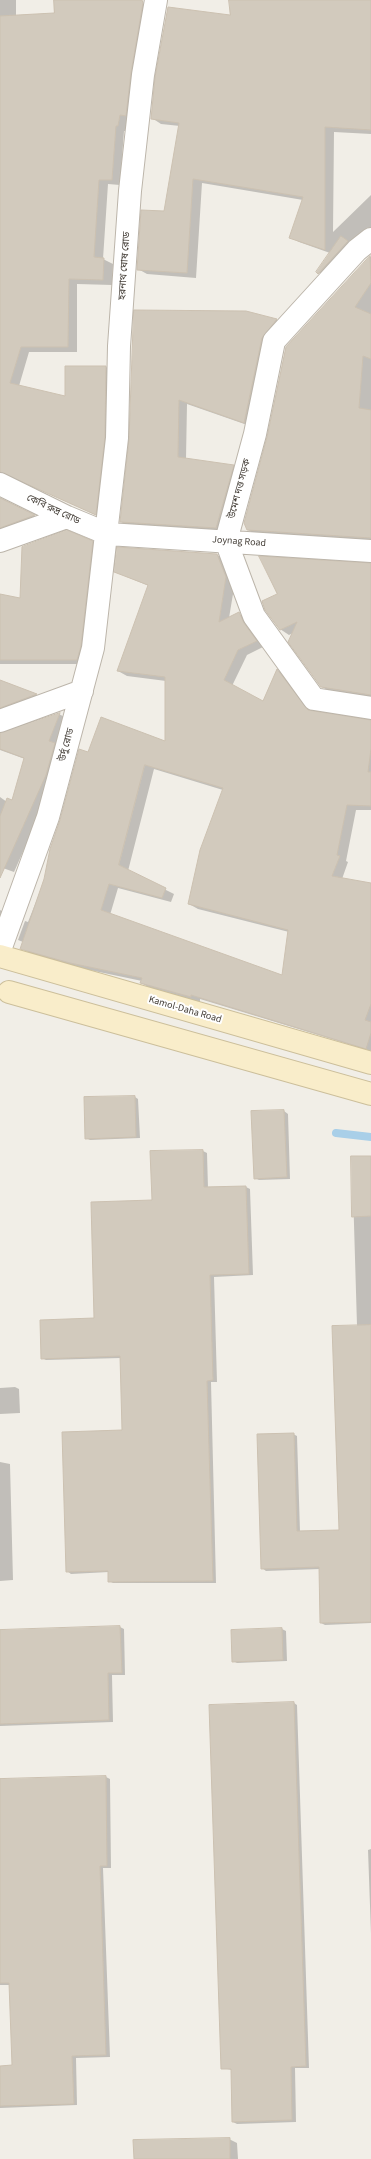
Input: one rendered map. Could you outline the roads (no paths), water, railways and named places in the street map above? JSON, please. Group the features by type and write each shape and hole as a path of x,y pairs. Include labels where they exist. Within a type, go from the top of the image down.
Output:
{"main road":[{"path":"5,955 4,994 371,1094"},
{"name":"Kamol-Daha Road","path":"5,955 371,1063"}],"street":[{"name":"হরনাথ ঘোষ রোড","path":"108,534 117,438 119,346 130,191 143,75 156,0"},
{"name":"উমেশ দত্ত সড়ক","path":"226,541 255,434 274,341 357,250 371,239"},
{"name":"কেবি রুদ্র রোড","path":"0,484 67,518 108,534"},
{"path":"0,541 67,518"},
{"name":"Joynag Road","path":"108,534 371,551"},
{"name":"উর্দু রোড","path":"5,955 48,817 93,648 108,534"},
{"path":"226,541 254,616 314,699 371,708"},
{"path":"0,721 82,692"}],"waterway":[{"path":"336,1133 371,1137"}]}
